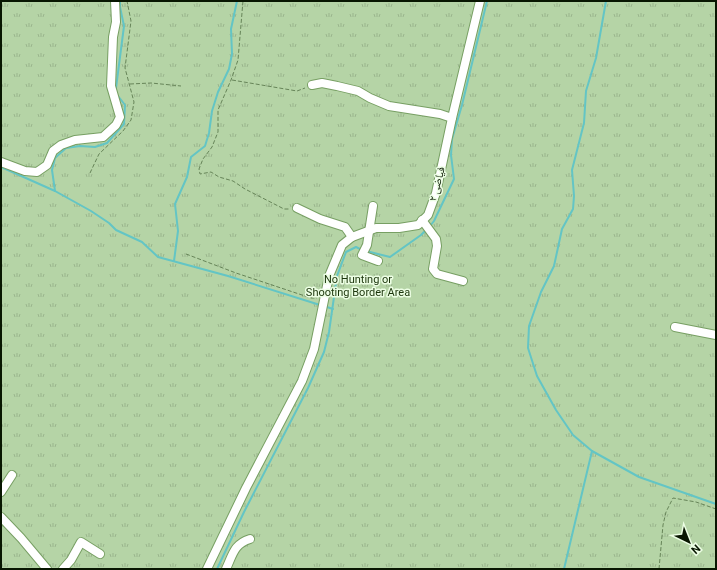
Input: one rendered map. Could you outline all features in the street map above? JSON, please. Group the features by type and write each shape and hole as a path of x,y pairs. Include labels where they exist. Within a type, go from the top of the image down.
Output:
{"street":[{"path":"1,162 25,172 37,172 47,165 53,151 61,145 75,140 103,137 116,125 120,117 111,86 112,37 116,22 115,1"},
{"name":"فیاضی ۲","path":"424,223 436,192 480,1"},
{"path":"312,85 322,83 337,86 358,91 389,106 440,114 452,118"},
{"path":"373,206 369,231 362,255 378,261"},
{"path":"297,208 320,219 345,227 352,237"},
{"path":"207,569 302,381 314,349 329,276 336,256 342,245 352,237 376,228 399,228 424,223 436,239 437,246 433,270 437,274 463,280"},
{"path":"675,327 716,335"},
{"path":"1,492 12,475"},
{"path":"1,517 47,569"},
{"path":"226,569 235,548 243,541 250,539"},
{"path":"63,569 71,560 81,542 100,554"}],"path":[{"path":"90,173 99,154 123,131 131,120 134,102 125,68 130,22 127,1"},
{"path":"243,1 238,60 218,110 218,132 212,147 203,159 199,169 200,174 211,172 219,177 233,181 245,189 284,209 297,208"},
{"path":"231,80 297,91 312,85"},
{"path":"130,84 151,83 181,86"},
{"path":"186,254 236,273 311,298 323,304"},
{"path":"658,569 663,525 666,512 673,498 696,502 716,509"}],"green space":[{"name":"No Hunting or Shooting Border Area","path":"1,1 716,1 716,569 1,569"}],"waterway":[{"path":"116,88 124,26 120,1"},
{"path":"174,261 178,231 175,204 187,177 191,157 205,146 209,133 212,111 218,92 229,69 232,54 231,29 237,1"},
{"path":"430,226 434,221 454,179 451,155 452,139 462,105 487,1"},
{"path":"606,1 596,58 586,91 584,123 572,170 574,196 573,209 562,229 554,266 541,292 529,326 528,348 537,376 556,410 573,435 592,451 639,477 716,504"},
{"path":"55,191 52,170 55,158 66,148 80,146 95,147 107,143 124,124 125,105 118,96"},
{"path":"1,167 55,191 91,211 109,223 116,230 142,242 158,257 228,276 320,305"},
{"path":"366,251 390,257 427,229"},
{"path":"217,569 244,512 308,388 324,352 329,332 337,276 346,252 356,247 362,250"},
{"path":"324,306 333,309"},
{"path":"564,569 592,451"}]}
